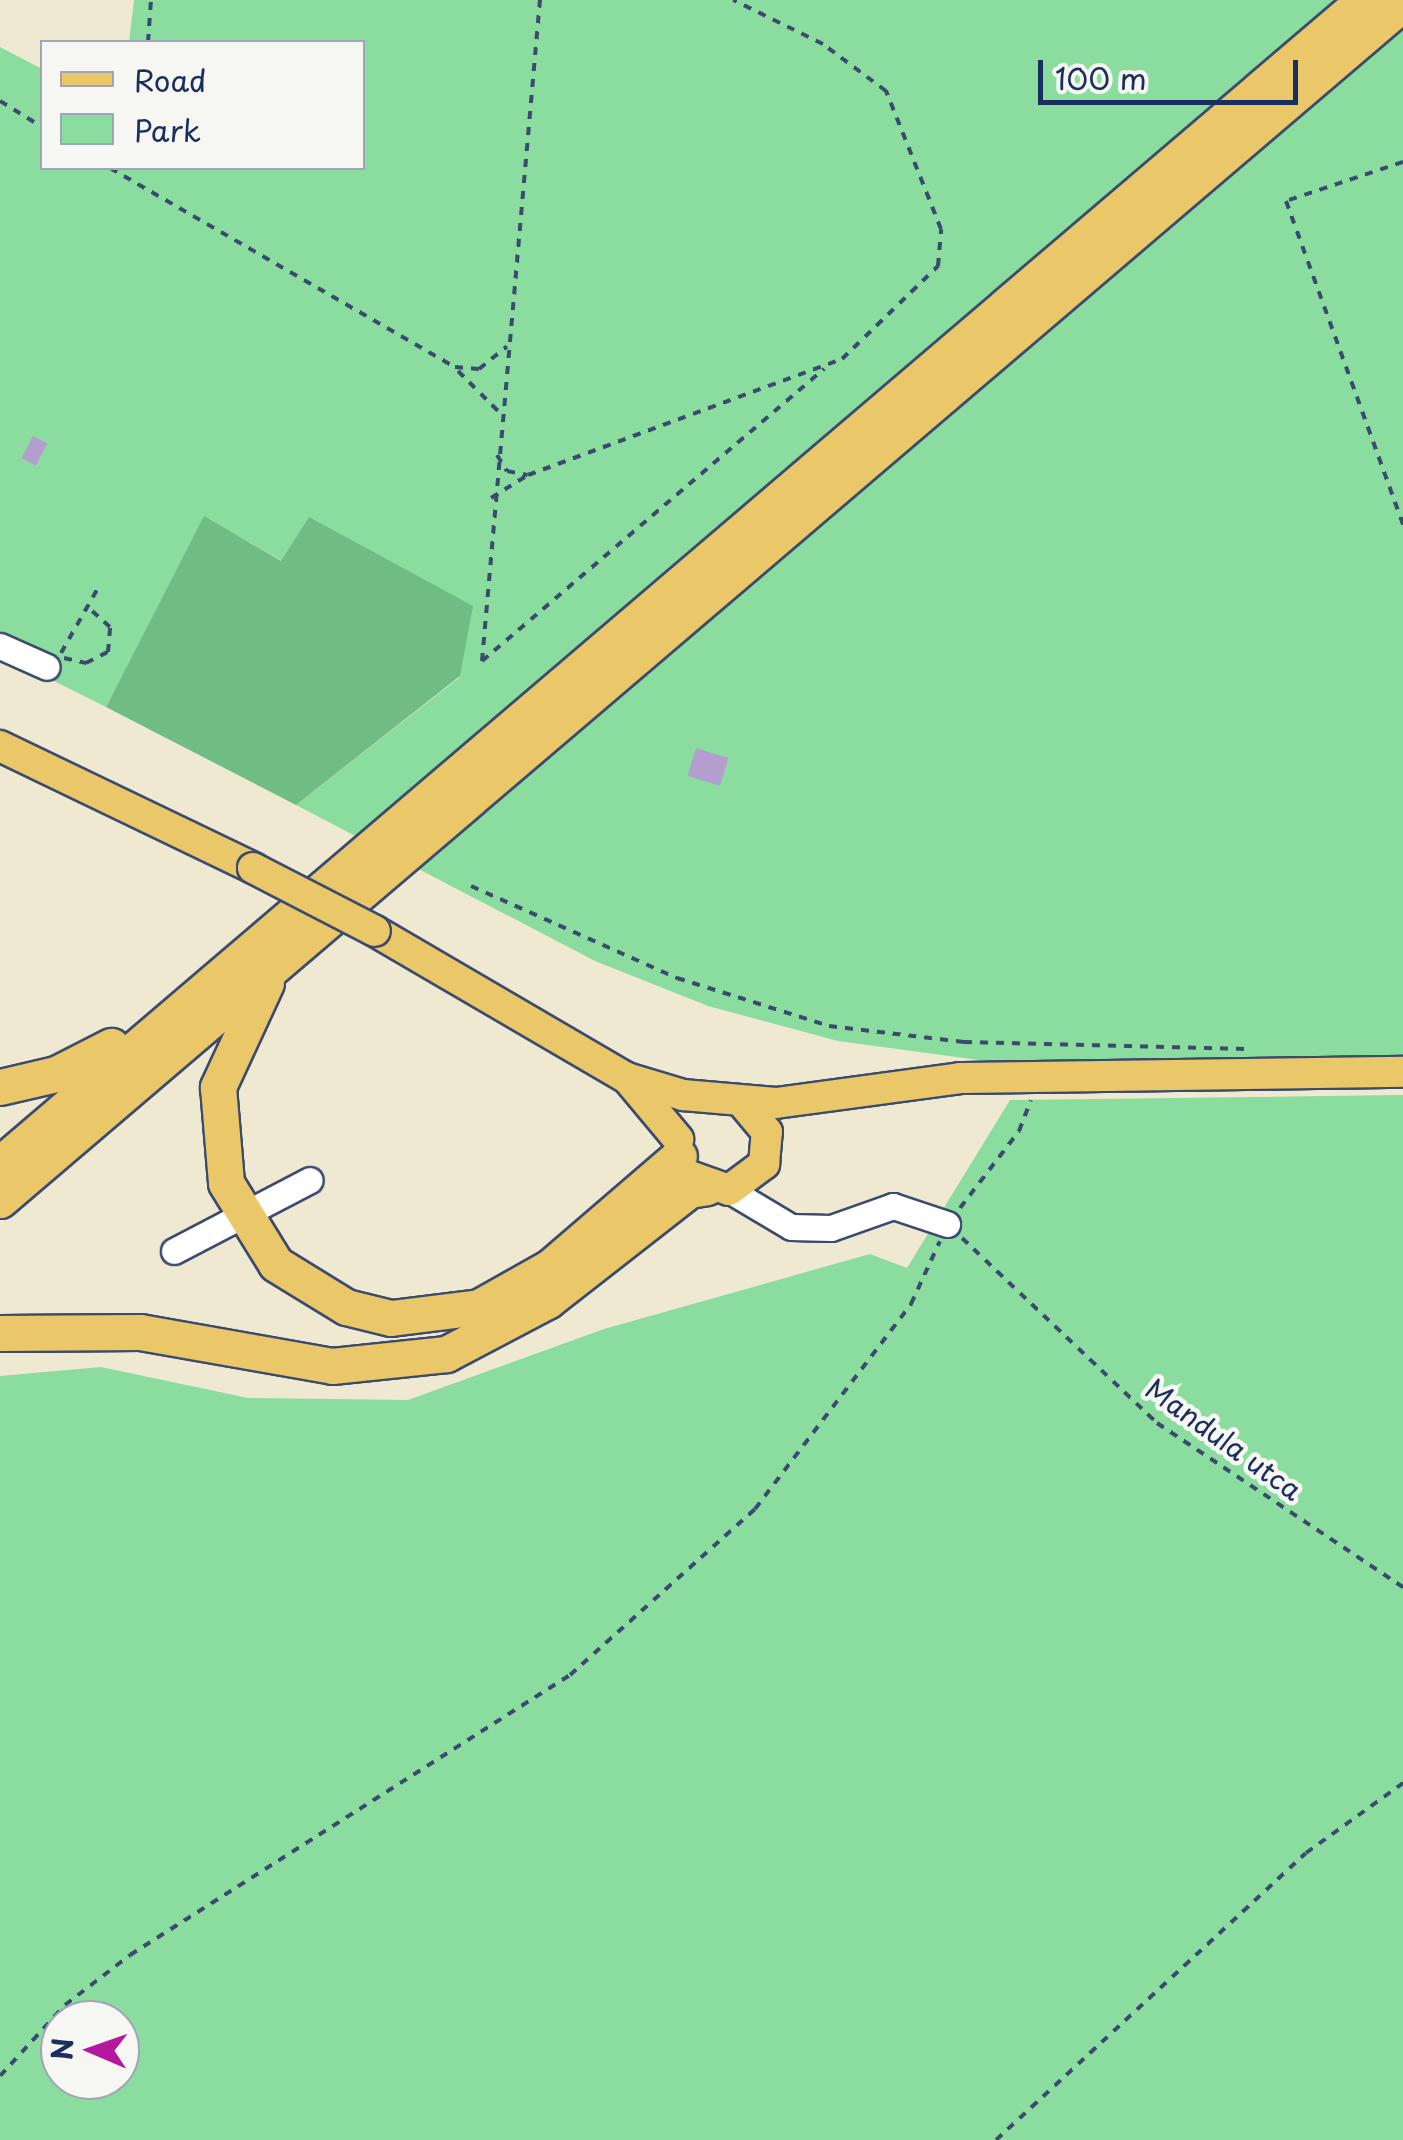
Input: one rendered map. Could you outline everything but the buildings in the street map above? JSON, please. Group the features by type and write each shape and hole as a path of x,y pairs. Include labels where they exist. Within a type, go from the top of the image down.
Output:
{"highway":[{"path":"0,1164 166,1018 1364,0"},
{"path":"0,1200 291,946 1403,3"},
{"path":"291,946 246,1011 218,1087 218,1151 241,1218 307,1288 391,1318 438,1317 480,1307 550,1267 678,1147"},
{"path":"0,1087 56,1074 166,1018"},
{"path":"0,1333 140,1332 332,1366 446,1354 547,1302 688,1190 730,1185"}],"main road":[{"path":"0,746 375,931 627,1078 728,1101 834,1098 1032,1078 1403,1072"},
{"path":"627,1078 678,1147 730,1185 769,1146 834,1098"},
{"path":"678,1147 690,1113 728,1101 762,1120 769,1146"}],"lane":[{"path":"0,646 54,662"},
{"path":"174,1250 310,1180"},
{"path":"730,1185 772,1219 831,1228 910,1206 948,1224"}],"path":[{"path":"148,40 151,0"},
{"path":"540,0 509,344 490,498 482,661 930,280 941,229 886,91 823,44 733,0"},
{"path":"0,101 40,126"},
{"path":"1403,162 1286,201 1403,526"},
{"path":"113,170 455,368 492,396 500,419"},
{"path":"455,368 479,369 509,344"},
{"path":"490,498 528,475 824,368"},
{"path":"497,455 507,470 528,475"},
{"path":"88,607 110,626 108,652 86,663 54,662 97,590"},
{"path":"470,886 678,978 830,1026 964,1042 1264,1049"},
{"path":"0,2076 65,2005 130,1955 570,1675 755,1509 911,1304 948,1224 1019,1131 1032,1078"},
{"name":"Mandula utca","path":"948,1224 1157,1423 1403,1587"},
{"path":"996,2140 1306,1853 1403,1783"}],"green space":[{"path":"134,0 1403,0 1403,1056 1031,1067 838,1041 708,1006 595,961 296,805 460,677 309,518 282,561 204,517 106,707 0,654 0,47 40,68 40,170 365,170 365,40 129,40"},
{"path":"204,516 281,561 309,517 473,606 460,676 296,805 106,707"},
{"path":"1403,1095 1403,2140 0,2140 0,1376 101,1367 248,1398 408,1400 604,1329 870,1254 907,1268 1010,1100"}]}
